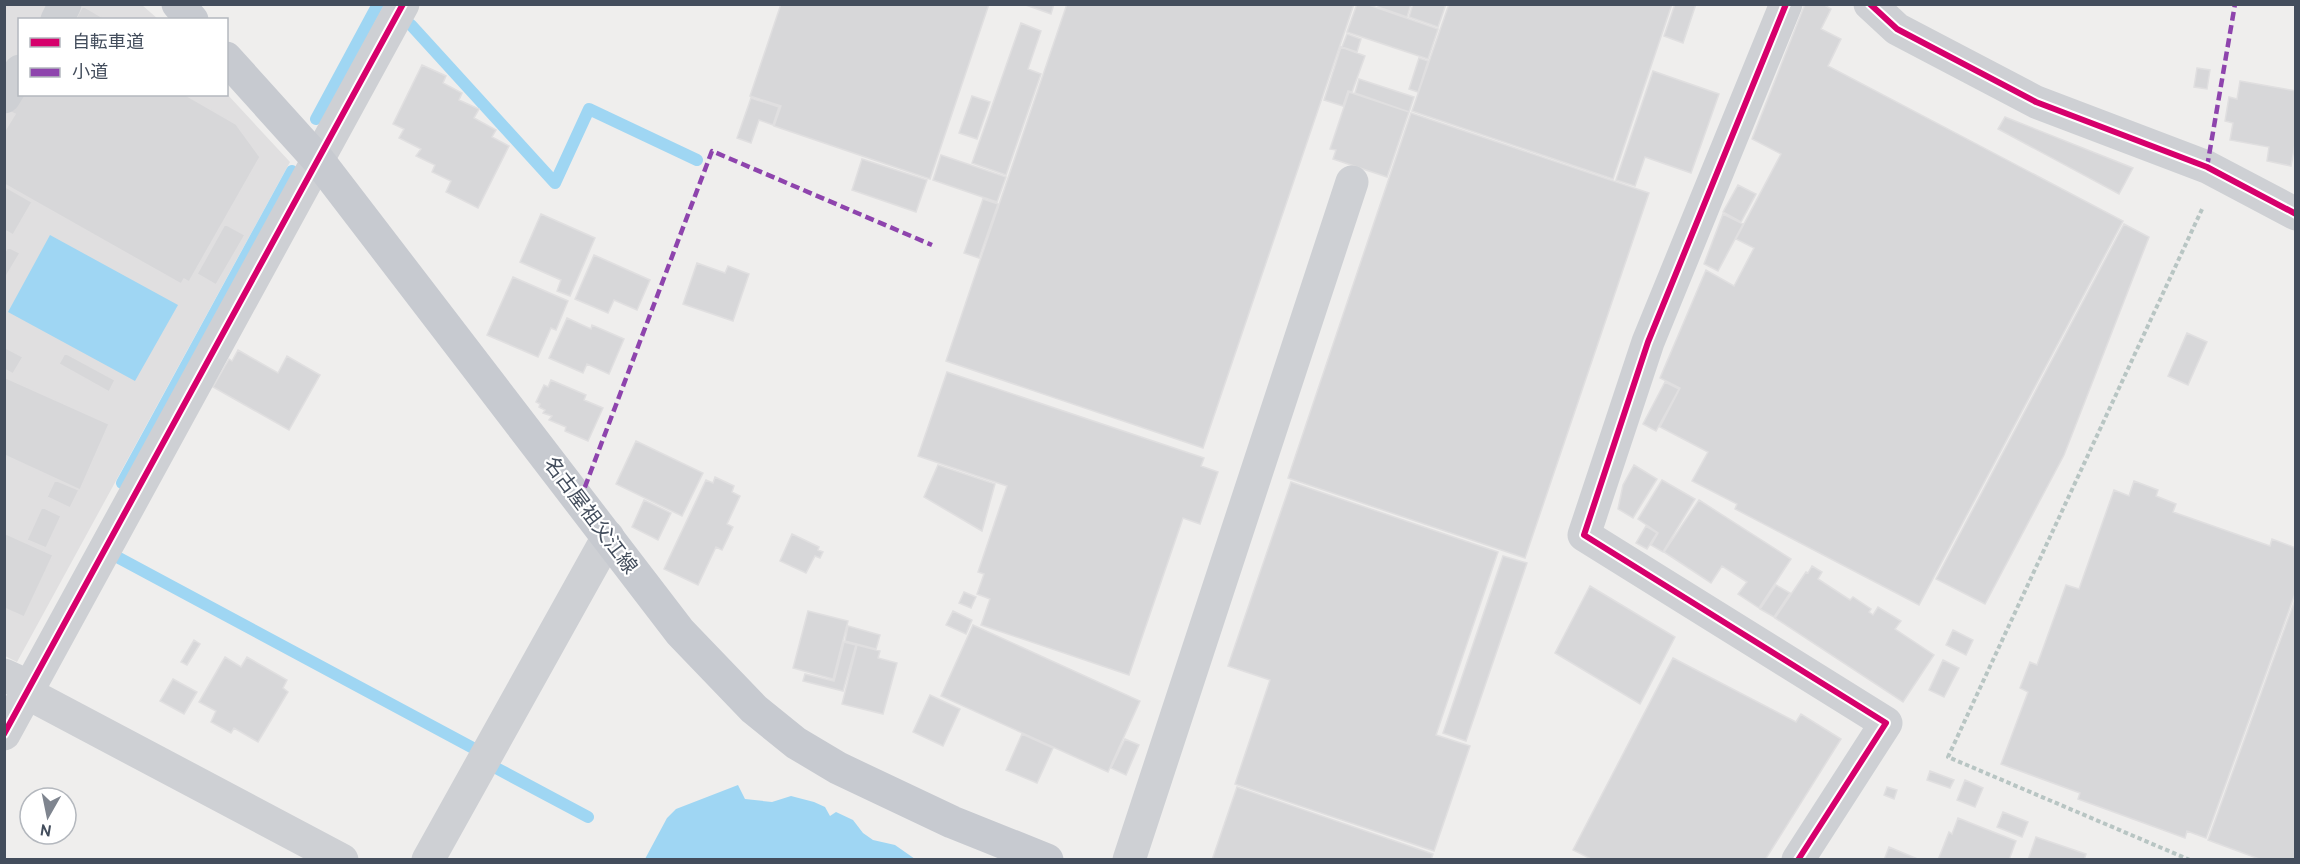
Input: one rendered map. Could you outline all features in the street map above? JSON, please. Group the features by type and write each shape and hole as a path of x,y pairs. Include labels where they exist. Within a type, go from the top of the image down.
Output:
{"main road":[{"path":"178,4 190,18"},
{"name":"名古屋祖父江線","path":"228,60 319,161 680,632 754,709 796,743 838,768 952,822 1047,860"}],"street":[{"path":"58,18 65,4"},
{"path":"4,734 21,685 319,161 403,4"},
{"path":"1786,4 1648,342 1584,535 1886,723 1798,860"},
{"path":"1870,4 1897,29 2036,102 2207,167 2295,214"},
{"path":"4,97 18,74"},
{"path":"1129,860 1352,182"},
{"path":"428,860 608,537"},
{"path":"21,685 342,860"}],"path":[{"path":"2190,860 1948,757 2218,173"}],"shaded area":[{"path":"5,5 142,5 157,18 18,18 18,96 228,95 290,162 17,662 5,656"}],"water":[{"path":"50,235 178,305 135,381 8,312"},
{"path":"738,785 745,799 772,802 791,796 814,802 825,807 830,816 836,812 853,820 863,833 873,840 895,845 915,859 645,859 667,818 676,809"}],"building":[{"path":"781,4 989,4 930,179 774,126 781,106 750,96"},
{"path":"1023,4 1054,4 1051,14"},
{"path":"1067,4 1354,4 1203,448 946,361"},
{"path":"1357,4 1366,4 1438,29 1428,59 1347,32"},
{"path":"1379,4 1411,4 1407,17 1378,7"},
{"path":"1413,4 1446,4 1438,27 1409,17"},
{"path":"1449,4 1672,4 1613,179 1412,111"},
{"path":"1675,4 1696,4 1683,43 1664,36"},
{"path":"1805,4 1823,4 1831,9 1821,29 1841,39 1828,66 2123,221 1919,605 1735,509 1737,504 1692,481 1708,452 1660,427 1680,388 1660,378 1706,270 1734,286 1754,248 1736,239 1781,154 1752,139"},
{"path":"83,6 104,18 76,18"},
{"path":"1021,23 1041,31 1028,69 1041,74 1006,175 972,163"},
{"path":"1347,34 1361,39 1357,52 1342,47"},
{"path":"1341,47 1365,56 1352,92 1348,91 1343,106 1324,100"},
{"path":"1419,58 1428,61 1418,92 1409,89"},
{"path":"422,65 446,76 443,83 462,93 459,100 479,109 474,118 496,130 492,137 509,146 478,208 446,192 451,181 432,172 435,165 416,156 421,149 399,138 404,129 393,124"},
{"path":"2197,68 2210,70 2207,89 2194,87"},
{"path":"1653,71 1719,94 1691,173 1645,157 1635,186 1616,180"},
{"path":"1359,79 1414,97 1409,112 1355,93"},
{"path":"2240,81 2296,91 2296,139 2291,166 2267,161 2269,147 2230,140 2233,123 2225,121 2229,97 2237,99"},
{"path":"1349,92 1409,112 1387,177 1333,159 1336,150 1330,149"},
{"path":"18,96 187,96 236,124 260,157 189,282 184,279 181,284 4,184 4,132 15,114 4,109"},
{"path":"972,96 990,102 977,139 959,133"},
{"path":"751,98 779,107 773,125 759,120 751,143 737,138"},
{"path":"1411,113 1649,193 1525,558 1288,478"},
{"path":"2005,117 2133,168 2119,194 1998,129"},
{"path":"941,155 1006,177 997,202 933,180"},
{"path":"862,159 927,180 916,212 852,190"},
{"path":"1738,185 1756,194 1741,222 1723,212"},
{"path":"4,186 32,202 13,235 4,230"},
{"path":"983,199 998,204 979,258 964,253"},
{"path":"541,214 595,238 570,296 557,291 561,280 520,262"},
{"path":"1723,214 1743,224 1718,271 1704,264"},
{"path":"225,224 245,235 216,285 197,274"},
{"path":"2124,224 2149,237 2064,455 1985,604 1936,579"},
{"path":"8,247 20,253 4,280 4,254"},
{"path":"594,255 650,280 637,310 614,300 608,313 575,299"},
{"path":"697,263 725,273 728,266 749,274 733,321 683,304"},
{"path":"513,277 568,301 556,330 551,328 538,357 487,335"},
{"path":"567,318 591,329 592,325 624,339 609,374 587,364 583,373 549,358"},
{"path":"2187,333 2207,342 2188,385 2168,376"},
{"path":"4,347 23,357 13,374 4,369"},
{"path":"238,350 278,373 287,356 320,375 289,430 213,387 229,359 232,361"},
{"path":"65,353 115,380 109,392 59,364"},
{"path":"947,372 1204,458 1201,466 1218,472 1200,524 1183,518 1129,675 981,625 990,599 977,594 984,574 978,572 1007,486 918,456"},
{"path":"4,377 109,424 80,490 4,455"},
{"path":"551,380 586,395 584,400 603,408 588,441 565,431 566,427 549,420 552,416 543,413 545,410 539,407 540,404 536,402 544,385 548,387"},
{"path":"1665,382 1679,389 1656,431 1643,424"},
{"path":"636,441 703,473 682,516 616,484"},
{"path":"938,465 995,484 982,531 924,497"},
{"path":"1634,465 1657,479 1633,518 1618,509 1623,485"},
{"path":"715,477 734,486 732,492 740,496 727,524 733,527 722,550 716,547 698,585 664,569 706,480 713,483"},
{"path":"55,480 79,490 70,508 47,497"},
{"path":"1662,480 1695,499 1663,552 1651,545 1658,533 1638,519"},
{"path":"2134,481 2158,490 2156,496 2176,504 2173,512 2270,546 2272,539 2296,548 2296,591 2206,838 2187,831 2185,838 2078,799 2080,793 2001,764 2028,692 2020,688 2030,662 2037,665 2066,585 2079,589 2114,490 2129,496"},
{"path":"1291,482 1498,552 1436,735 1470,746 1434,851 1235,784 1270,680 1228,666"},
{"path":"644,500 671,513 658,540 632,527"},
{"path":"1699,500 1791,559 1759,608 1738,594 1747,582 1722,566 1711,583 1664,552"},
{"path":"42,507 61,516 46,548 27,540"},
{"path":"1646,526 1657,533 1647,549 1636,543"},
{"path":"4,533 53,555 24,617 4,608"},
{"path":"792,534 819,547 818,550 823,552 820,558 815,556 806,573 780,561"},
{"path":"1503,556 1527,563 1466,741 1443,733"},
{"path":"1812,566 1822,572 1818,579 1850,600 1853,597 1871,609 1869,612 1873,615 1878,607 1901,621 1895,629 1934,655 1903,702 1775,618"},
{"path":"1776,585 1790,593 1774,617 1760,609"},
{"path":"1590,586 1675,637 1640,704 1555,653"},
{"path":"964,592 976,597 971,608 959,603"},
{"path":"2296,597 2296,860 2262,860 2208,840"},
{"path":"808,611 848,621 833,679 793,668"},
{"path":"953,611 972,620 966,634 946,625"},
{"path":"973,625 1140,701 1108,772 941,696"},
{"path":"848,626 880,635 876,649 845,641"},
{"path":"1953,630 1973,640 1966,655 1946,645"},
{"path":"194,640 200,644 187,665 181,662"},
{"path":"844,642 856,645 843,691 803,681 805,674 834,681"},
{"path":"857,645 880,651 878,658 897,663 883,714 842,704"},
{"path":"225,657 241,667 247,657 287,680 283,688 288,692 258,742 234,728 231,733 211,722 216,711 199,702"},
{"path":"1673,658 1796,722 1801,714 1841,739 1765,860 1593,860 1573,850"},
{"path":"1943,660 1959,668 1944,697 1929,690"},
{"path":"173,679 197,692 184,714 160,701"},
{"path":"930,695 960,709 943,746 913,732"},
{"path":"1022,734 1053,748 1037,783 1006,770"},
{"path":"1125,739 1139,745 1126,775 1111,768"},
{"path":"1930,771 1954,780 1950,788 1927,780"},
{"path":"1965,780 1983,788 1975,807 1957,800"},
{"path":"1237,787 1433,854 1431,860 1212,860"},
{"path":"1887,787 1897,790 1894,799 1884,795"},
{"path":"2003,812 2028,822 2022,837 1997,827"},
{"path":"1958,818 2016,841 2009,860 1938,860 1949,832 1952,834"},
{"path":"2036,837 2086,854 2084,860 2028,860"},
{"path":"1889,847 1920,860 1884,860"}],"waterway":[{"path":"316,119 378,4"},
{"path":"411,25 555,183 589,109 697,160"},
{"path":"122,483 292,171"},
{"path":"119,558 473,748"},
{"path":"498,769 588,817"}],"marked path":[{"path":"2207,167 2235,4"},
{"path":"580,500 712,151 932,245"}],"cycle path":[{"path":"4,734 403,4"},
{"path":"1786,4 1648,342 1584,535 1886,723 1798,860"},
{"path":"1870,4 1897,29 2036,102 2207,167 2296,214"}]}
